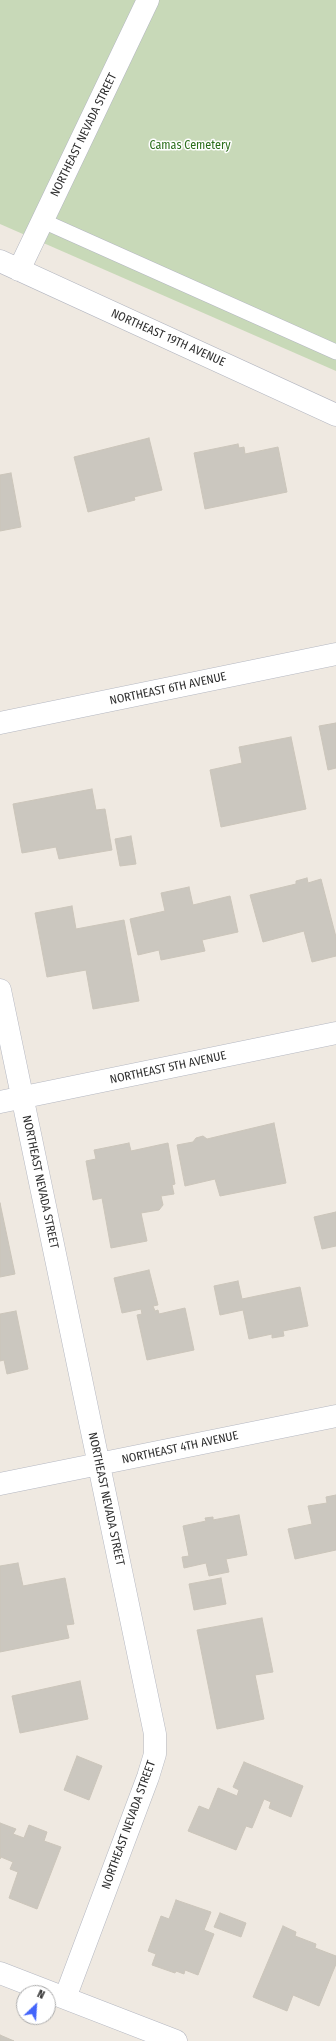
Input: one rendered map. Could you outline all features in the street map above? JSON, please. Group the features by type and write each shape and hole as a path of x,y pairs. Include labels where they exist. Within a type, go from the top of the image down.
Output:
{"street":[{"name":"NORTHEAST NEVADA STREET","path":"10,265 42,221 148,0"},
{"name":"NORTHEAST 19TH AVENUE","path":"10,265 336,415"},
{"name":"NORTHEAST 6TH AVENUE","path":"0,723 336,654"},
{"name":"NORTHEAST NEVADA STREET","path":"0,990 156,1734 155,1754 148,1777 65,1998"},
{"name":"NORTHEAST 5TH AVENUE","path":"0,1102 336,1033"},
{"name":"NORTHEAST 4TH AVENUE","path":"0,1484 336,1416"},
{"path":"0,1973 176,2041"}],"lane":[{"path":"42,221 336,352"}],"green space":[{"name":"Camas Cemetery","path":"0,0 336,0 336,371 0,224"}],"building":[{"path":"149,438 162,490 134,497 135,500 88,512 74,457"},
{"path":"238,444 239,448 244,447 245,454 278,447 287,492 205,509 194,453"},
{"path":"11,473 21,527 0,531 0,475"},
{"path":"336,723 336,768 328,770 319,726"},
{"path":"291,737 306,809 221,827 210,770 242,763 239,747"},
{"path":"92,789 96,810 105,809 112,850 59,859 56,847 22,853 13,804"},
{"path":"131,836 136,864 120,866 115,839"},
{"path":"307,878 308,883 321,879 336,937 336,956 312,962 304,931 263,942 250,895 296,884 296,881"},
{"path":"189,887 193,905 230,896 238,932 202,940 205,951 161,960 159,950 138,955 130,919 165,911 161,893"},
{"path":"72,906 76,929 124,920 139,1001 93,1009 86,970 47,977 35,913"},
{"path":"274,1123 286,1183 220,1196 215,1179 185,1186 177,1145 193,1142 196,1138 203,1136 207,1139"},
{"path":"129,1143 131,1151 168,1143 175,1184 172,1185 174,1194 161,1196 163,1205 159,1210 141,1213 147,1241 111,1248 102,1198 93,1200 86,1161 96,1159 94,1150"},
{"path":"0,1203 15,1274 0,1277"},
{"path":"336,1212 336,1246 322,1249 314,1217"},
{"path":"149,1270 158,1305 153,1306 155,1311 158,1310 159,1314 185,1308 194,1350 147,1360 137,1315 142,1314 141,1309 122,1313 114,1278"},
{"path":"238,1281 242,1299 300,1287 308,1326 283,1331 284,1336 272,1338 272,1334 249,1339 243,1310 220,1315 214,1286"},
{"path":"16,1311 28,1369 7,1374 4,1360 0,1361 0,1314"},
{"path":"336,1495 336,1550 295,1559 288,1529 312,1524 308,1506 327,1503 326,1497"},
{"path":"239,1515 247,1555 226,1559 229,1572 209,1576 206,1563 184,1568 182,1557 189,1556 183,1526 206,1521 205,1518 213,1517 213,1520"},
{"path":"18,1563 23,1586 65,1578 74,1624 66,1625 69,1638 0,1652 0,1566"},
{"path":"221,1578 226,1604 194,1610 189,1584"},
{"path":"262,1618 273,1672 255,1675 264,1719 217,1729 197,1630"},
{"path":"80,1681 88,1719 20,1733 12,1696"},
{"path":"77,1756 102,1766 89,1800 64,1790"},
{"path":"244,1762 303,1786 291,1817 269,1808 271,1802 264,1799 252,1828 246,1826 236,1850 188,1831 199,1806 209,1810 218,1788 237,1796 239,1790 233,1787"},
{"path":"0,1823 16,1829 13,1834 24,1838 29,1825 47,1832 44,1841 61,1847 37,1909 9,1898 18,1872 10,1869 13,1862 1,1857 0,1859"},
{"path":"176,1900 211,1912 204,1930 214,1934 198,1975 185,1970 184,1974 176,1971 175,1973 152,1965 156,1954 148,1951 161,1916 169,1919"},
{"path":"220,1913 246,1923 241,1937 214,1927"},
{"path":"283,1926 296,1932 295,1936 316,1944 315,1948 336,1956 336,1964 319,2006 293,1995 287,2011 253,1997"},
{"path":"0,2035 14,2041 0,2041"}]}
